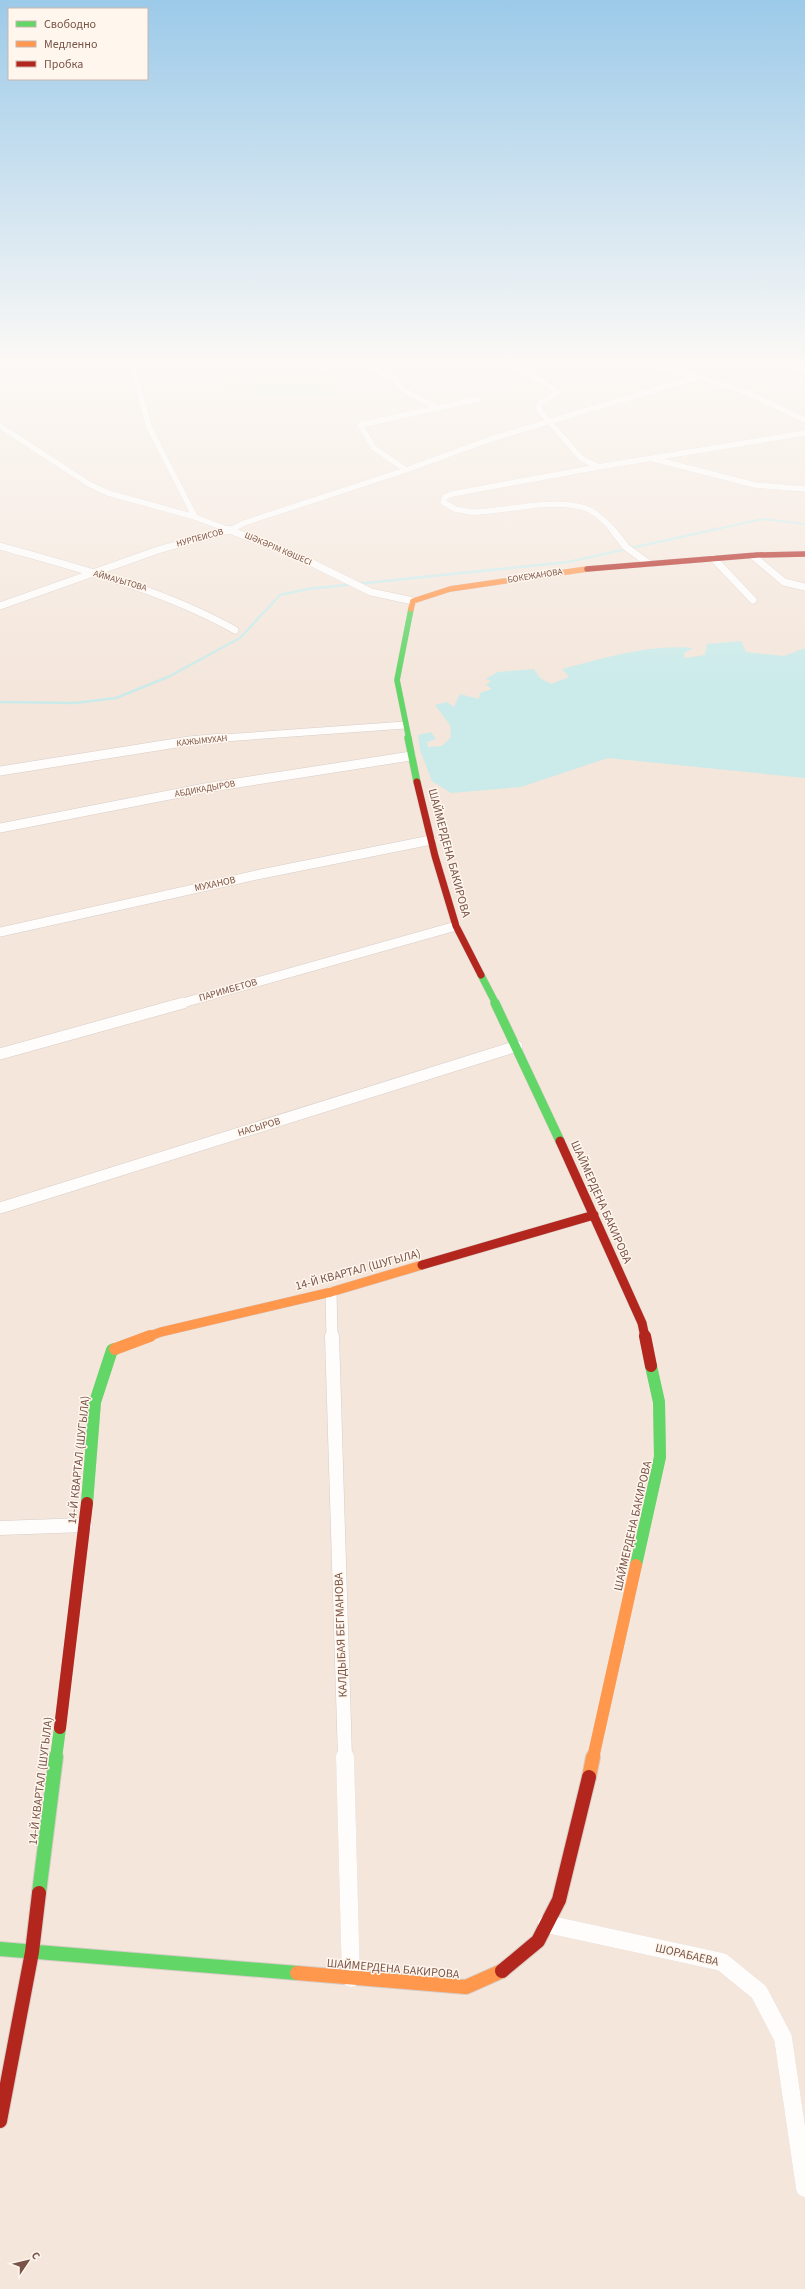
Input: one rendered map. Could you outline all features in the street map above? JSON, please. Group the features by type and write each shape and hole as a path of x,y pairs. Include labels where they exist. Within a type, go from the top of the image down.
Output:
{"street":[{"name":"ШӘКӘРІМ КӨШЕСІ","path":"69,471 89,484 108,493 196,517 232,530 361,586"},
{"path":"170,471 196,517"},
{"name":"НУРПЕИСОВ","path":"0,606 158,550 232,530 244,523 403,471"},
{"path":"577,471 452,494 445,497 443,502 453,509 475,512 552,504 583,507 597,514 625,545 635,551 648,563"},
{"path":"697,471 755,485 805,489"},
{"name":"АЙМАУЫТОВА","path":"0,546 146,588 214,617 236,630"},
{"name":"БОКЕЖАНОВА","path":"361,586 385,596 413,600 450,589 583,568 713,558 805,554"},
{"path":"753,556 784,582 805,587"},
{"path":"713,558 732,580 753,600"},
{"name":"ШАЙМЕРДЕНА БАКИРОВА","path":"0,1949 466,1987 502,1971 538,1941 559,1900 581,1812 660,1457 659,1402 642,1323 517,1046 456,926 431,840 411,756 398,680 413,600"},
{"name":"КАЖЫМУХАН","path":"0,771 189,741 405,725"},
{"name":"АБДИКАДЫРОВ","path":"0,828 206,788 349,764 411,756"},
{"name":"МУХАНОВ","path":"0,932 261,874 431,840"},
{"name":"ПАРИМБЕТОВ","path":"0,1054 456,926"},
{"name":"НАСЫРОВ","path":"0,1208 517,1046"},
{"name":"14-Й КВАРТАЛ (ШУГЫЛА)","path":"0,2121 32,1952 85,1526 95,1402 112,1350 161,1332 331,1292 594,1215"},
{"name":"КАЛДЫБАЯ БЕГМАНОВА","path":"331,1292 351,1978"},
{"path":"0,1528 85,1526"},
{"name":"ШОРАБАЕВА","path":"547,1924 722,1962 759,1992 783,2038 805,2188"}],"shaded area":[{"path":"0,471 805,471 805,2289 0,2289"}],"water":[{"path":"741,641 746,652 784,656 805,648 805,778 608,758 521,787 451,793 432,781 420,750 418,735 431,732 436,739 427,742 428,747 442,746 451,737 450,725 435,705 447,702 454,707 460,694 479,699 480,693 492,689 486,685 491,681 486,679 498,672 534,669 540,678 551,684 569,677 562,669 611,656 660,648 693,648 684,653 685,658 705,655 707,644"}],"waterway":[{"path":"712,530 763,519 805,524"},
{"path":"0,702 75,703 116,698 168,677 240,638 280,595 308,589 568,562 717,529"}],"traffic: fast":[{"path":"411,609 397,680 417,782"},
{"path":"481,975 517,1046 560,1141"},
{"path":"87,1503 95,1402 112,1350 115,1349"},
{"path":"636,1565 660,1457 659,1402 651,1366"},
{"path":"39,1893 60,1728"},
{"path":"0,1949 297,1973"}],"traffic: slow":[{"path":"411,609 413,601 450,589 587,569"},
{"path":"115,1349 161,1332 331,1292 422,1265"},
{"path":"589,1777 636,1565"},
{"path":"297,1973 466,1987 502,1971"}],"traffic: jam":[{"path":"587,569 757,555 805,554"},
{"path":"417,782 435,856 456,926 481,975"},
{"path":"560,1141 642,1323 651,1366"},
{"path":"422,1265 594,1215"},
{"path":"60,1728 87,1503"},
{"path":"502,1971 538,1941 559,1900 589,1777"},
{"path":"0,2121 32,1952 39,1893"}]}
